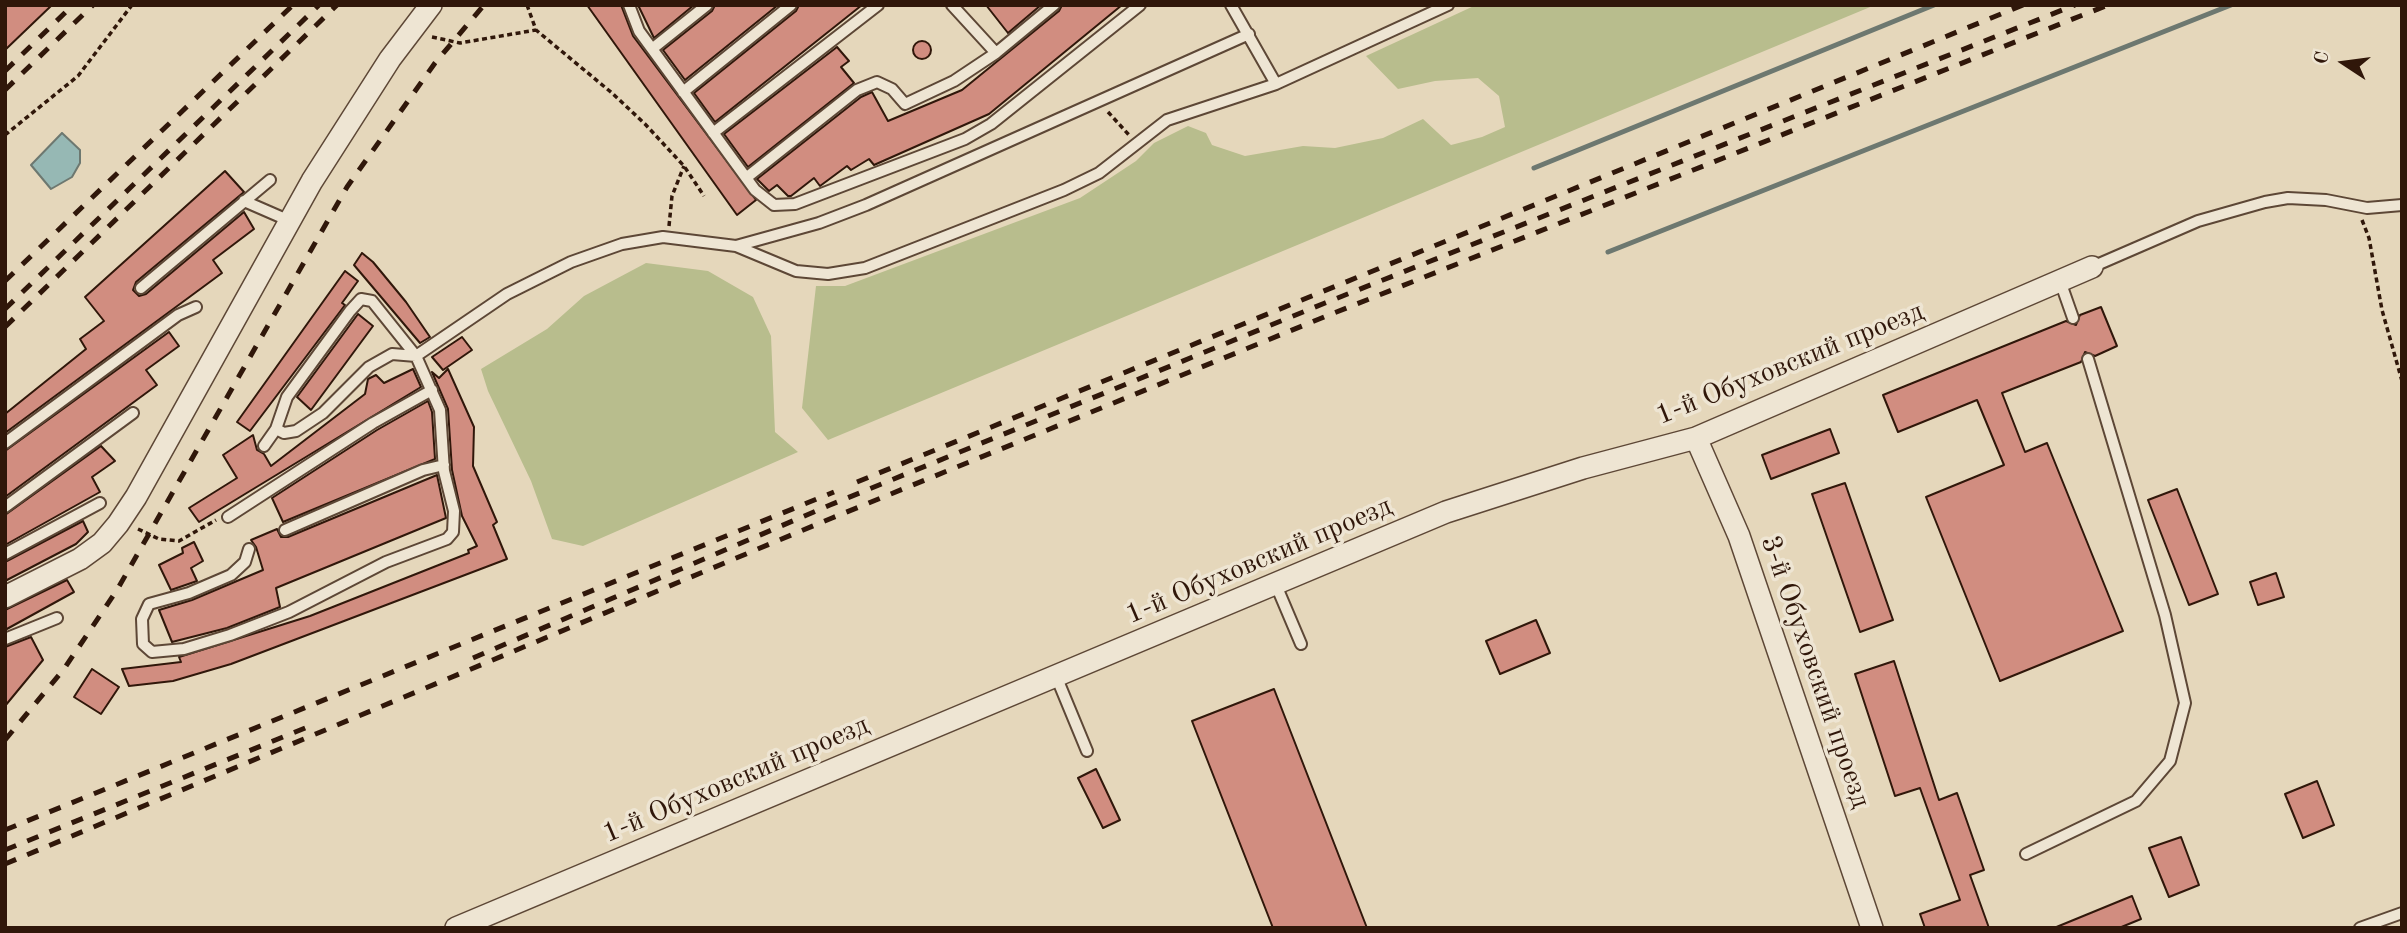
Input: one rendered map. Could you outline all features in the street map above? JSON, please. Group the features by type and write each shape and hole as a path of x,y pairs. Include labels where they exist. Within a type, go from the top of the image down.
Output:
{"street":[{"path":"5,597 80,559 102,543 120,521 347,124 431,5"},
{"name":"1-й Обуховский проезд","path":"456,928 1446,512 1583,468 1696,438 2092,267"},
{"name":"3-й Обуховский проезд","path":"1696,438 1739,536 1872,928"}],"lane":[{"path":"629,5 639,31 683,92 755,190 774,205 795,204 965,139 991,124 1140,5"},
{"path":"652,49 707,5"},
{"path":"683,92 791,5"},
{"path":"713,133 878,5"},
{"path":"746,178 857,90 877,82 892,89 905,104 954,81 996,53 1054,5"},
{"path":"1231,5 1276,84"},
{"path":"276,429 284,433 296,431 323,413 369,367 392,354 416,356 507,294 572,262 622,244 669,238 736,246 796,271 828,274 864,268 1064,190 1099,173 1167,120 1276,84 1448,5"},
{"path":"959,8 996,53"},
{"path":"736,246 820,223 866,205 1249,34"},
{"path":"141,288 270,180"},
{"path":"2092,267 2235,208 2288,198 2326,200 2351,207 2402,205"},
{"path":"244,201 290,221"},
{"path":"2060,281 2073,318"},
{"path":"249,549 245,562 230,575 189,593 149,604 142,619 143,644 152,652 184,649 230,635 289,612 386,562 447,539 453,532 454,511 444,465 443,428 432,390 416,356 382,309 372,300 360,299 287,397 276,429 264,446"},
{"path":"5,443 178,316 196,307"},
{"path":"2026,854 2136,801 2170,761 2185,703 2165,615 2088,359"},
{"path":"228,517 373,423 432,390"},
{"path":"5,507 133,413"},
{"path":"285,530 424,470 444,465"},
{"path":"5,554 100,503"},
{"path":"1276,585 1301,644"},
{"path":"5,639 57,618"},
{"path":"1056,676 1087,751"},
{"path":"2360,928 2402,913"}],"path":[{"path":"5,135 78,76 132,5"},
{"path":"527,5 536,30 612,93 684,166 704,196"},
{"path":"411,32 452,43 536,30"},
{"path":"1097,100 1136,142"},
{"path":"669,238 672,196 684,166"},
{"path":"2351,207 2361,217 2369,238 2382,310 2402,381"},
{"path":"120,521 168,541 179,541 207,523 228,517"}],"green space":[{"path":"1476,5 1875,5 828,440 802,408 816,286 845,286 1080,198 1136,161 1154,143 1188,126 1206,133 1212,145 1245,156 1303,146 1335,148 1383,138 1423,119 1451,145 1482,137 1505,127 1499,96 1478,78 1435,81 1398,89 1366,56"},
{"path":"646,263 708,271 753,297 771,336 775,432 798,452 583,546 552,539 531,481 488,391 481,369 547,329 584,296"}],"water":[{"path":"62,133 80,150 80,163 72,177 51,189 31,165"}],"building":[{"path":"5,5 52,5 5,50"},
{"path":"587,5 621,5 633,36 756,200 737,215"},
{"path":"638,5 694,5 654,38"},
{"path":"715,5 778,5 685,80 663,50 712,11"},
{"path":"799,5 862,5 715,122 694,93 796,11"},
{"path":"986,5 1041,5 1008,33"},
{"path":"1062,5 1122,5 989,114 874,165 869,159 851,170 847,166 820,186 814,178 791,196 777,185 769,191 757,179 861,97 872,92 888,121 962,90 1059,11"},
{"path":"918,41 926,41 931,50 929,57 918,59 913,54 913,46"},
{"path":"837,47 849,61 841,67 854,83 748,167 724,134"},
{"path":"225,171 244,192 136,282 133,290 139,296 146,294 244,212 254,229 213,260 222,273 5,433 5,414 86,349 80,339 104,321 85,297"},
{"path":"362,253 373,262 406,302 430,337 420,343 354,265"},
{"path":"345,271 358,281 342,303 345,305 250,431 237,422"},
{"path":"2101,307 2117,346 2095,356 2085,352 2081,362 2002,393 2025,452 2047,443 2123,631 2000,681 1926,497 2004,465 1977,400 1898,432 1883,395 2066,321 2076,325 2080,315"},
{"path":"358,314 373,326 311,410 297,397"},
{"path":"169,332 179,346 146,370 157,385 5,497 5,451"},
{"path":"462,337 472,350 443,370 432,357"},
{"path":"413,369 421,387 199,522 189,508 237,478 223,455 253,435 257,450 264,454 271,466 365,394 368,379 376,375 384,383"},
{"path":"448,369 474,427 473,466 497,522 493,525 507,559 231,664 173,681 129,686 122,669 181,662 179,657 310,616 469,553 468,550 477,546 462,516 452,470 448,409 432,372 439,378"},
{"path":"428,401 432,412 435,459 283,522 272,498 377,430"},
{"path":"1830,429 1839,453 1771,479 1762,455"},
{"path":"101,446 115,461 92,477 100,492 5,545 5,515"},
{"path":"437,475 446,518 276,588 280,607 227,628 172,642 159,610 192,600 263,570 251,540 277,529 281,537 288,537"},
{"path":"1845,483 1893,620 1860,632 1812,494"},
{"path":"2177,489 2218,594 2189,605 2148,500"},
{"path":"83,521 88,532 76,544 5,581 5,562"},
{"path":"194,542 203,561 191,568 197,581 171,590 159,565 183,553 182,548"},
{"path":"2276,573 2284,597 2258,605 2250,582"},
{"path":"67,580 74,592 5,630 5,610"},
{"path":"1536,620 1550,653 1500,674 1486,641"},
{"path":"31,637 43,660 5,706 5,647"},
{"path":"1894,661 1939,800 1957,793 1984,870 1970,875 1989,928 1925,928 1920,914 1960,900 1920,788 1895,796 1855,674"},
{"path":"92,669 119,687 101,714 74,697"},
{"path":"1274,689 1367,928 1273,928 1192,721"},
{"path":"1096,769 1120,820 1103,828 1078,778"},
{"path":"2317,781 2334,825 2303,838 2285,794"},
{"path":"2181,837 2199,885 2169,897 2149,848"},
{"path":"2132,896 2141,919 2119,928 2054,928"}],"waterway":[{"path":"1534,168 1934,5"},
{"path":"1608,252 2231,5"}],"railway":[{"path":"5,71 73,5"},
{"path":"5,90 93,5"},
{"path":"5,281 293,5"},
{"path":"5,309 319,5"},
{"path":"5,327 337,5"},
{"path":"5,740 64,669 117,590 347,187 435,63 484,5"},
{"path":"857,482 2023,5"},
{"path":"473,658 830,505 1325,303 2075,5"},
{"path":"5,864 832,518 1329,315 2108,5"},
{"path":"5,830 834,492"},
{"path":"5,850 315,724"}]}
